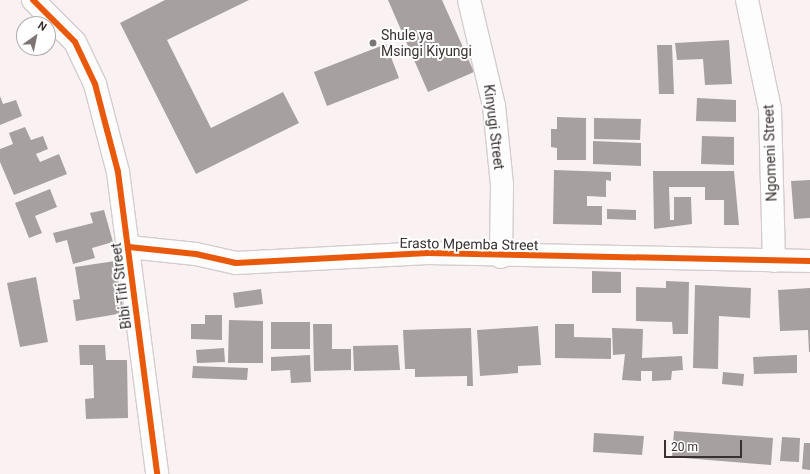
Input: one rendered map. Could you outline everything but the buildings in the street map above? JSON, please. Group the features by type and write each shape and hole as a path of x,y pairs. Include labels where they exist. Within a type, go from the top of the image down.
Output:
{"street":[{"name":"Bibi Titi Street","path":"33,0 75,42 95,84 118,172 129,247 146,406 157,474"},
{"name":"Kinyugi Street","path":"469,0 494,106 502,185 501,257"},
{"name":"Ngomeni Street","path":"747,0 770,109 774,261"},
{"name":"Erasto Mpemba Street","path":"129,247 196,254 236,263 295,262 366,254 810,261"}],"cycle path":[{"path":"33,0 75,42 95,84 118,172 157,474"},
{"path":"129,247 196,254 236,263 428,253 810,261"}],"place":[{"name":"Shule ya Msingi Kiyungi","path":"373,43"}]}
